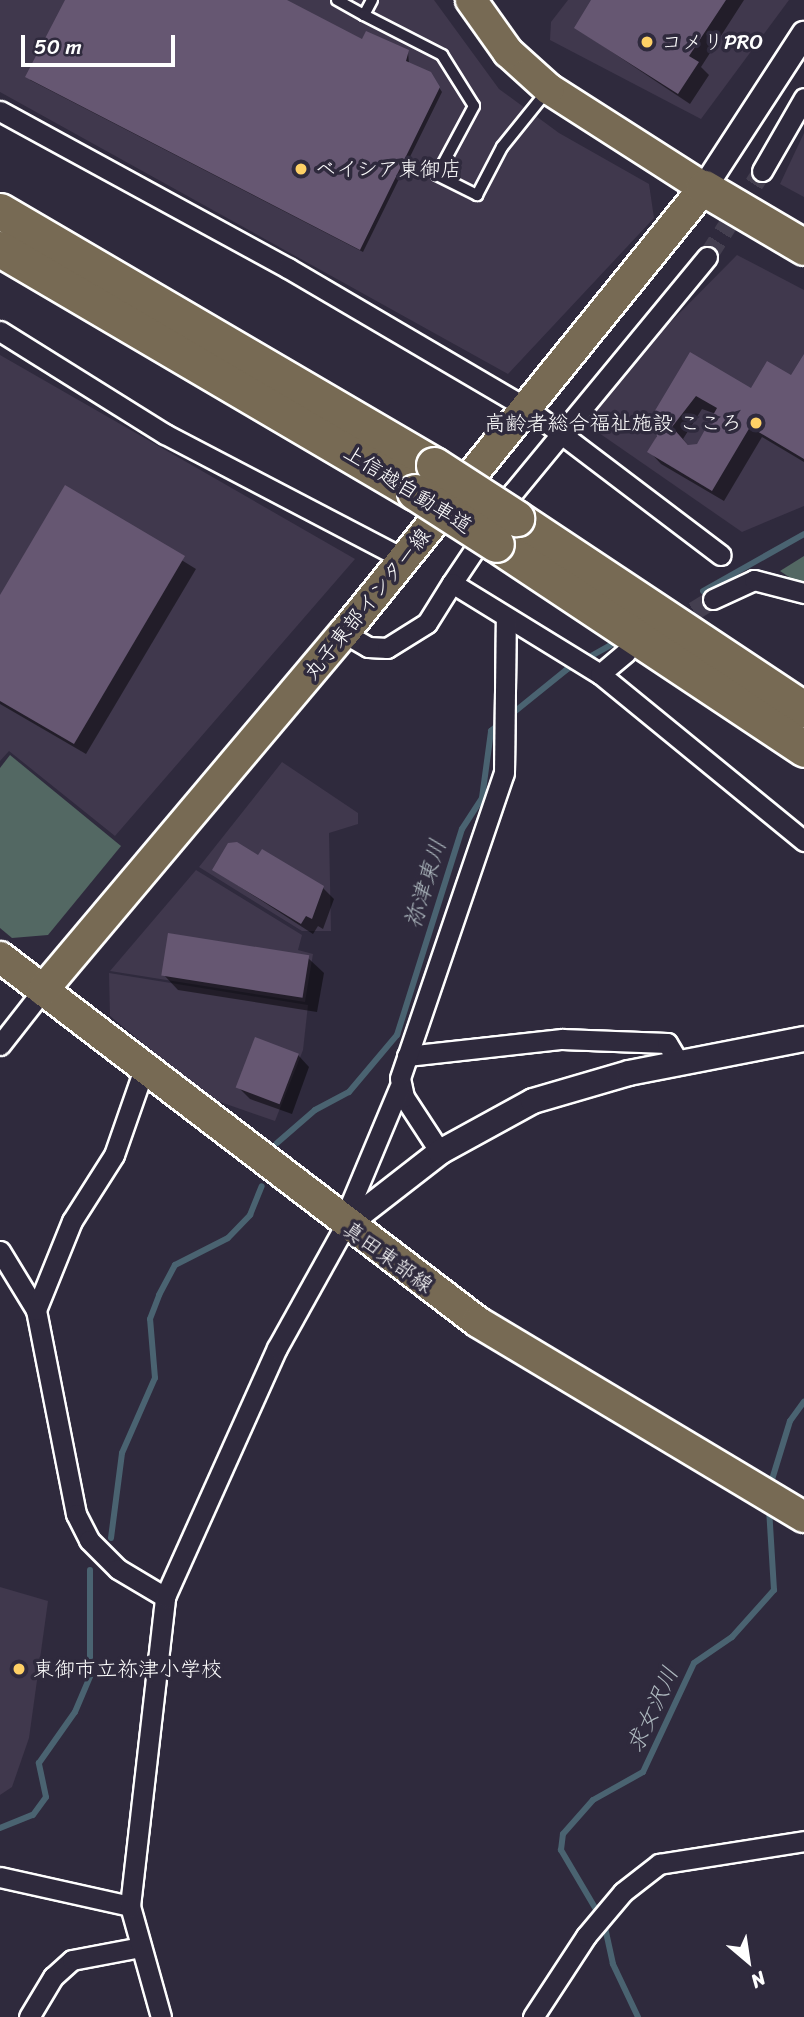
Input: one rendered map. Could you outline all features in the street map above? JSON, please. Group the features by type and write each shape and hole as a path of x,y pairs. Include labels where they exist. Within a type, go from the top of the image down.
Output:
{"highway":[{"path":"704,188 804,247"},
{"name":"上信越自動車道","path":"0,211 506,531 724,695 804,749"},
{"name":"上信越自動車道","path":"0,249 424,479"},
{"name":"上信越自動車道","path":"506,531 648,603 804,709"},
{"path":"648,603 804,687"},
{"path":"724,695 804,755"}],"main road":[{"path":"471,0 508,52 549,89 704,188"},
{"name":"丸子東部インター線","path":"43,990 344,633 704,188"},
{"name":"真田東部線","path":"0,957 144,1069 348,1215 547,1367 804,1517"}],"street":[{"path":"704,188 804,34"},
{"path":"762,171 804,99"},
{"path":"0,111 527,408 721,555"},
{"path":"344,633 368,647 387,648 426,623 452,583 463,560 561,434 707,257"},
{"path":"0,331 165,434 404,559"},
{"path":"713,600 754,580 804,593"},
{"path":"452,583 595,671 804,841"},
{"path":"161,2017 130,1906 165,1597 277,1348 348,1215 400,1088 407,1056 496,803 508,719 506,617"},
{"path":"595,671 626,652"},
{"path":"0,1045 43,990"},
{"path":"407,1056 562,1039 667,1043 679,1063"},
{"path":"348,1215 440,1152 534,1101 679,1063 804,1039"},
{"path":"36,1310 72,1221 114,1155 144,1069"},
{"path":"400,1088 440,1152"},
{"path":"0,1251 36,1310 76,1514 89,1540 118,1569 165,1597"},
{"path":"533,2017 586,1936 623,1892 659,1864 804,1840"},
{"path":"0,1877 130,1906"},
{"path":"12,2017 34,2015 53,1977 72,1960 141,1947"}],"lane":[{"path":"337,0 442,55 474,106 437,175 477,195 502,147 549,89"},
{"path":"364,15 372,0"}],"shaded area":[{"path":"0,0 434,0 499,89 559,133 649,184 654,218 508,374 0,92"},
{"path":"568,0 789,0 701,119 550,40 551,22"},
{"path":"804,133 804,197 780,184"},
{"path":"737,255 804,290 804,506 742,532 586,424 643,350"},
{"path":"0,355 355,559 115,836 9,751 0,761"},
{"path":"282,762 358,813 358,824 329,833 331,931 302,931 199,867"},
{"path":"196,870 302,935 298,950 313,954 305,1002 110,971"},
{"path":"109,973 308,1005 303,1050 275,1121 209,1098 110,1016"},
{"name":"東御市立祢津小学校","path":"0,1587 48,1601 29,1738 12,1787 0,1795"}],"green space":[{"path":"804,556 804,587 780,571"},
{"path":"10,755 121,846 48,935 12,938 0,928 0,768"}],"building":[{"name":"ベイシア東御店","path":"65,0 287,0 362,39 366,31 409,50 406,61 431,72 440,87 360,250 25,77"},
{"name":"コメリPRO","path":"591,0 726,0 689,56 699,62 678,94 574,28"},
{"name":"高齢者総合福祉施設 こころ","path":"690,352 751,388 767,361 791,375 804,354 804,459 750,427 712,491 647,452 657,436 650,419","holes":["696,396 717,408 697,444 688,445 672,427"]},
{"path":"65,485 185,556 74,744 0,701 0,595"},
{"path":"237,842 258,855 262,849 324,886 312,919 306,916 301,924 212,870 228,843"},
{"path":"168,933 309,955 303,998 161,975"},
{"path":"255,1037 299,1054 280,1104 236,1087"}],"waterway":[{"name":"祢津東川","path":"703,591 804,534"},
{"name":"祢津東川","path":"508,717 566,670 611,645"},
{"name":"祢津東川","path":"277,1143 315,1110 349,1092 397,1035 462,829 482,798 491,731 499,724"},
{"name":"祢津東川","path":"111,1538 122,1453 155,1378 150,1319 159,1295 175,1265 228,1238 250,1215 262,1186"},
{"name":"求女沢川","path":"770,1486 790,1421 804,1402"},
{"name":"求女沢川","path":"638,2017 613,1964 604,1923 561,1850 563,1834 593,1800 643,1772 694,1663 732,1637 774,1590 769,1508"},
{"name":"祢津東川","path":"0,1828 33,1815 46,1797 39,1763 75,1712 90,1676 90,1570"}],"tunnel":[{"path":"707,257 762,171"},
{"path":"669,626 713,599"}],"place":[{"name":"コメリPRO","path":"647,42"},
{"name":"ベイシア東御店","path":"301,169"},
{"name":"高齢者総合福祉施設 こころ","path":"756,423"},
{"name":"東御市立祢津小学校","path":"19,1669"}]}
